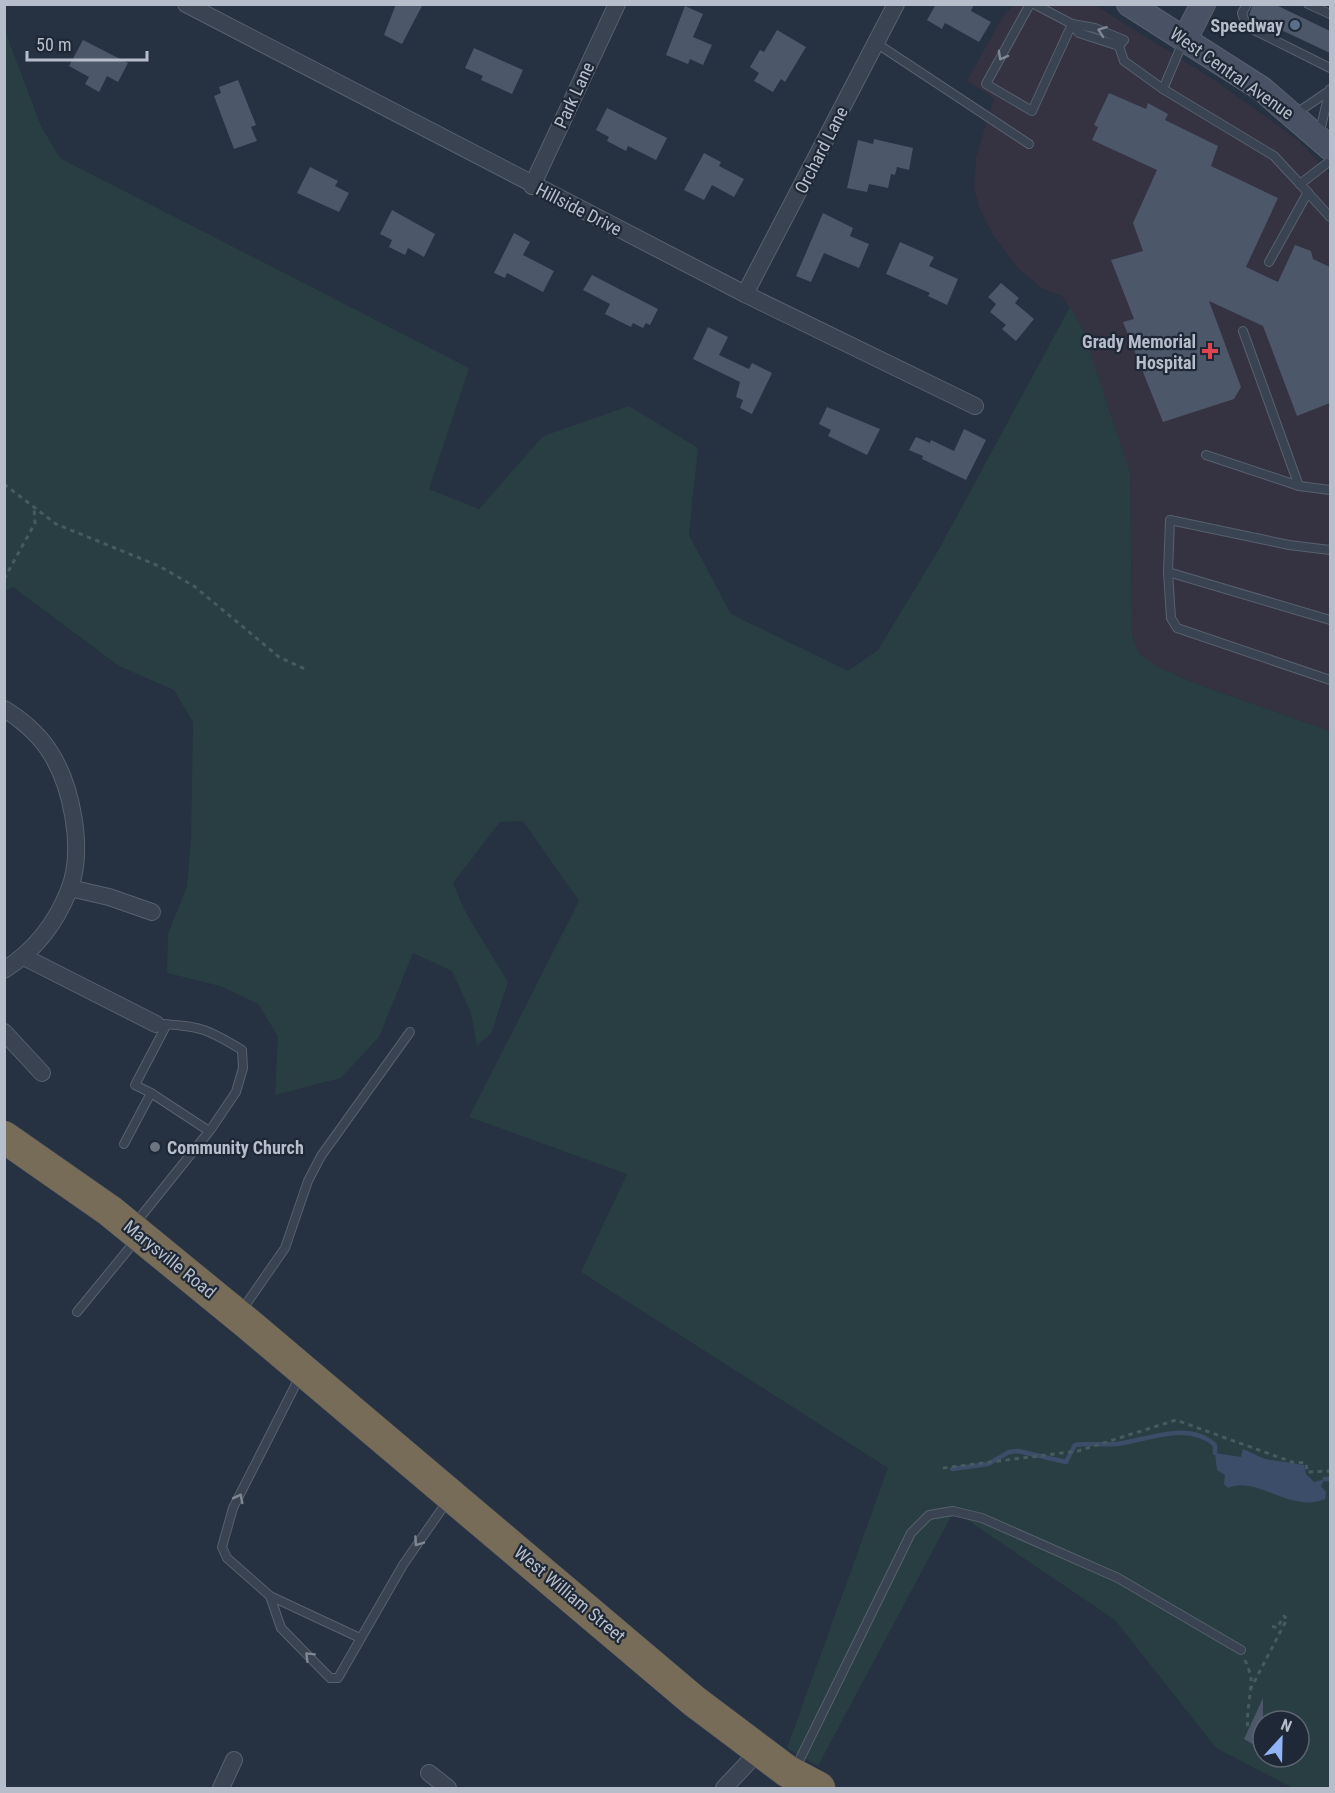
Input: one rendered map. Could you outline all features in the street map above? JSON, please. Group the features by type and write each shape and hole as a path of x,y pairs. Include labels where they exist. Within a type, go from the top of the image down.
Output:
{"highway":[{"name":"Marysville Road","path":"4,1137 136,1232 328,1390"},
{"name":"West William Street","path":"328,1390 694,1701 805,1781"}],"main road":[{"name":"West Central Avenue","path":"1129,4 1262,89 1328,147"},
{"path":"1185,39 1203,4"}],"street":[{"name":"Hillside Drive","path":"186,4 532,186 745,294 975,406"},
{"name":"Park Lane","path":"532,186 617,4"},
{"name":"Orchard Lane","path":"745,294 876,43 890,7"},
{"path":"4,709 15,715 48,749 67,790 78,839 70,888 46,933 24,957 4,970"},
{"path":"70,888 109,897 152,912"},
{"path":"24,957 162,1024"},
{"path":"4,1032 42,1073"},
{"path":"724,1788 760,1750"},
{"path":"221,1788 234,1760"},
{"path":"429,1773 448,1788"}],"lane":[{"path":"1072,24 1032,111 986,84 1032,4 1072,24 1095,28 1124,40 1119,46 1124,61 1163,89 1274,156 1330,217"},
{"path":"1247,4 1242,13 1246,26 1330,68"},
{"path":"1308,4 1330,14"},
{"path":"1163,89 1185,39"},
{"path":"876,43 1029,144"},
{"path":"1300,184 1328,147 1325,115 1330,90"},
{"path":"1294,115 1330,90"},
{"path":"1269,262 1308,192"},
{"path":"1243,331 1299,486"},
{"path":"1206,455 1299,486 1330,490"},
{"path":"1330,550 1288,545 1170,520 1168,572 1171,618 1176,628 1330,680"},
{"path":"1168,572 1330,620"},
{"path":"77,1312 115,1269 136,1232 209,1131 236,1092 243,1068 242,1050 208,1030 187,1024 162,1024 135,1085 209,1131"},
{"path":"238,1315 285,1248 308,1180 321,1156 410,1032"},
{"path":"124,1144 151,1093"},
{"path":"303,1369 233,1508 222,1547 227,1558 270,1596 360,1638"},
{"path":"270,1596 280,1628 330,1678 338,1678 403,1565 452,1494"},
{"path":"805,1781 807,1749 911,1533 929,1515 953,1511 993,1522 1118,1578 1241,1650"}],"path":[{"path":"4,484 56,524 159,566 195,586 279,657 307,670"},
{"path":"4,579 35,523 34,508"},
{"path":"943,1468 1078,1451 1176,1420 1292,1462 1306,1463 1307,1472 1330,1471"},
{"path":"1251,1690 1287,1619 1284,1616 1277,1628 1269,1624"},
{"path":"1241,1650 1251,1676 1246,1722 1249,1730"}],"shaded area":[{"name":"Grady Memorial Hospital","path":"1013,5 1095,5 1213,79 1298,140 1330,174 1330,731 1197,684 1156,666 1139,654 1132,636 1130,472 1082,327 1062,296 1043,289 1017,267 994,236 980,210 974,188 976,157 994,98 967,81 1001,19"}],"green space":[{"path":"5,31 41,126 60,158 469,368 429,489 479,509 543,436 629,406 698,448 689,535 731,614 848,671 878,650 939,549 1070,307 1082,327 1130,472 1132,636 1139,653 1156,666 1197,684 1330,731 1330,1788 1293,1788 1256,1769 1311,1769 1311,1709 1251,1709 1251,1766 1216,1748 1115,1620 954,1511 818,1766 787,1748 888,1468 581,1272 627,1174 469,1117 579,901 523,821 500,822 453,883 466,913 508,982 492,1032 477,1046 471,1013 452,971 413,953 379,1037 341,1078 275,1095 278,1036 258,1004 220,986 167,973 168,934 187,886 191,838 193,722 174,690 119,666 13,587 5,591"}],"water":[{"path":"1243,1449 1265,1459 1304,1465 1306,1474 1314,1482 1325,1479 1321,1486 1326,1492 1325,1499 1300,1502 1251,1486 1239,1485 1228,1488 1224,1484 1225,1475 1217,1470 1215,1453 1241,1457"}],"building":[{"path":"396,4 423,4 402,44 384,35"},
{"path":"936,4 974,4 971,11 991,22 979,42 945,23 942,29 927,20"},
{"path":"1253,4 1274,4 1330,31 1330,53 1249,15"},
{"path":"685,6 703,14 693,37 712,45 703,65 690,59 688,64 666,55"},
{"path":"777,30 806,47 785,82 781,79 773,92 754,81 759,73 750,67 760,50 764,52"},
{"path":"83,40 128,63 118,82 107,76 99,92 85,84 89,77 69,66"},
{"path":"474,48 523,70 512,94 481,80 483,76 465,68"},
{"path":"238,80 256,125 251,127 257,141 234,149 214,96 221,93 219,87"},
{"path":"1109,93 1146,109 1148,103 1168,114 1165,120 1218,146 1211,166 1278,198 1246,267 1278,282 1295,245 1311,251 1313,259 1330,267 1330,403 1297,416 1263,326 1209,301 1241,387 1234,399 1163,422 1123,322 1134,319 1111,260 1143,251 1133,223 1157,170 1092,140 1098,127 1094,125"},
{"path":"607,108 667,138 656,160 628,146 626,151 607,141 609,137 596,130"},
{"path":"874,139 913,148 909,170 897,167 895,175 891,174 888,188 869,184 867,192 847,188 858,140 873,144"},
{"path":"704,153 721,162 719,166 744,179 734,197 712,185 704,200 684,190"},
{"path":"310,167 338,181 335,186 349,193 339,212 297,193"},
{"path":"392,210 435,234 424,257 408,248 405,255 389,247 392,240 380,234"},
{"path":"823,213 853,228 850,236 869,244 859,268 824,253 811,282 796,276"},
{"path":"514,233 530,242 523,255 554,271 543,292 507,273 505,278 494,273"},
{"path":"900,242 934,257 929,266 958,279 947,305 928,296 930,293 886,274"},
{"path":"592,275 658,309 650,325 646,323 643,328 633,323 631,327 605,314 610,304 583,290"},
{"path":"1001,283 1019,298 1015,303 1034,319 1016,341 1002,329 1006,325 990,312 996,304 988,297"},
{"path":"708,327 728,337 719,355 749,369 752,363 772,373 752,414 740,408 743,400 736,397 740,382 693,359"},
{"path":"827,407 880,429 867,455 828,436 831,430 819,424"},
{"path":"964,429 986,440 966,480 922,459 923,456 909,450 916,437 930,443 931,440 954,451"},
{"path":"1263,1698 1263,1709 1258,1709"},
{"path":"1251,1724 1251,1743 1244,1739"}],"waterway":[{"path":"952,1469 988,1464 1009,1452 1018,1451 1066,1462 1075,1445 1117,1444 1180,1433 1204,1438 1215,1445 1215,1453"},
{"path":"1325,1479 1330,1479"}],"place":[{"name":"Speedway","path":"1295,25"},
{"name":"Grady Memorial Hospital","path":"1210,351"},
{"name":"Community Church","path":"155,1147"}]}
